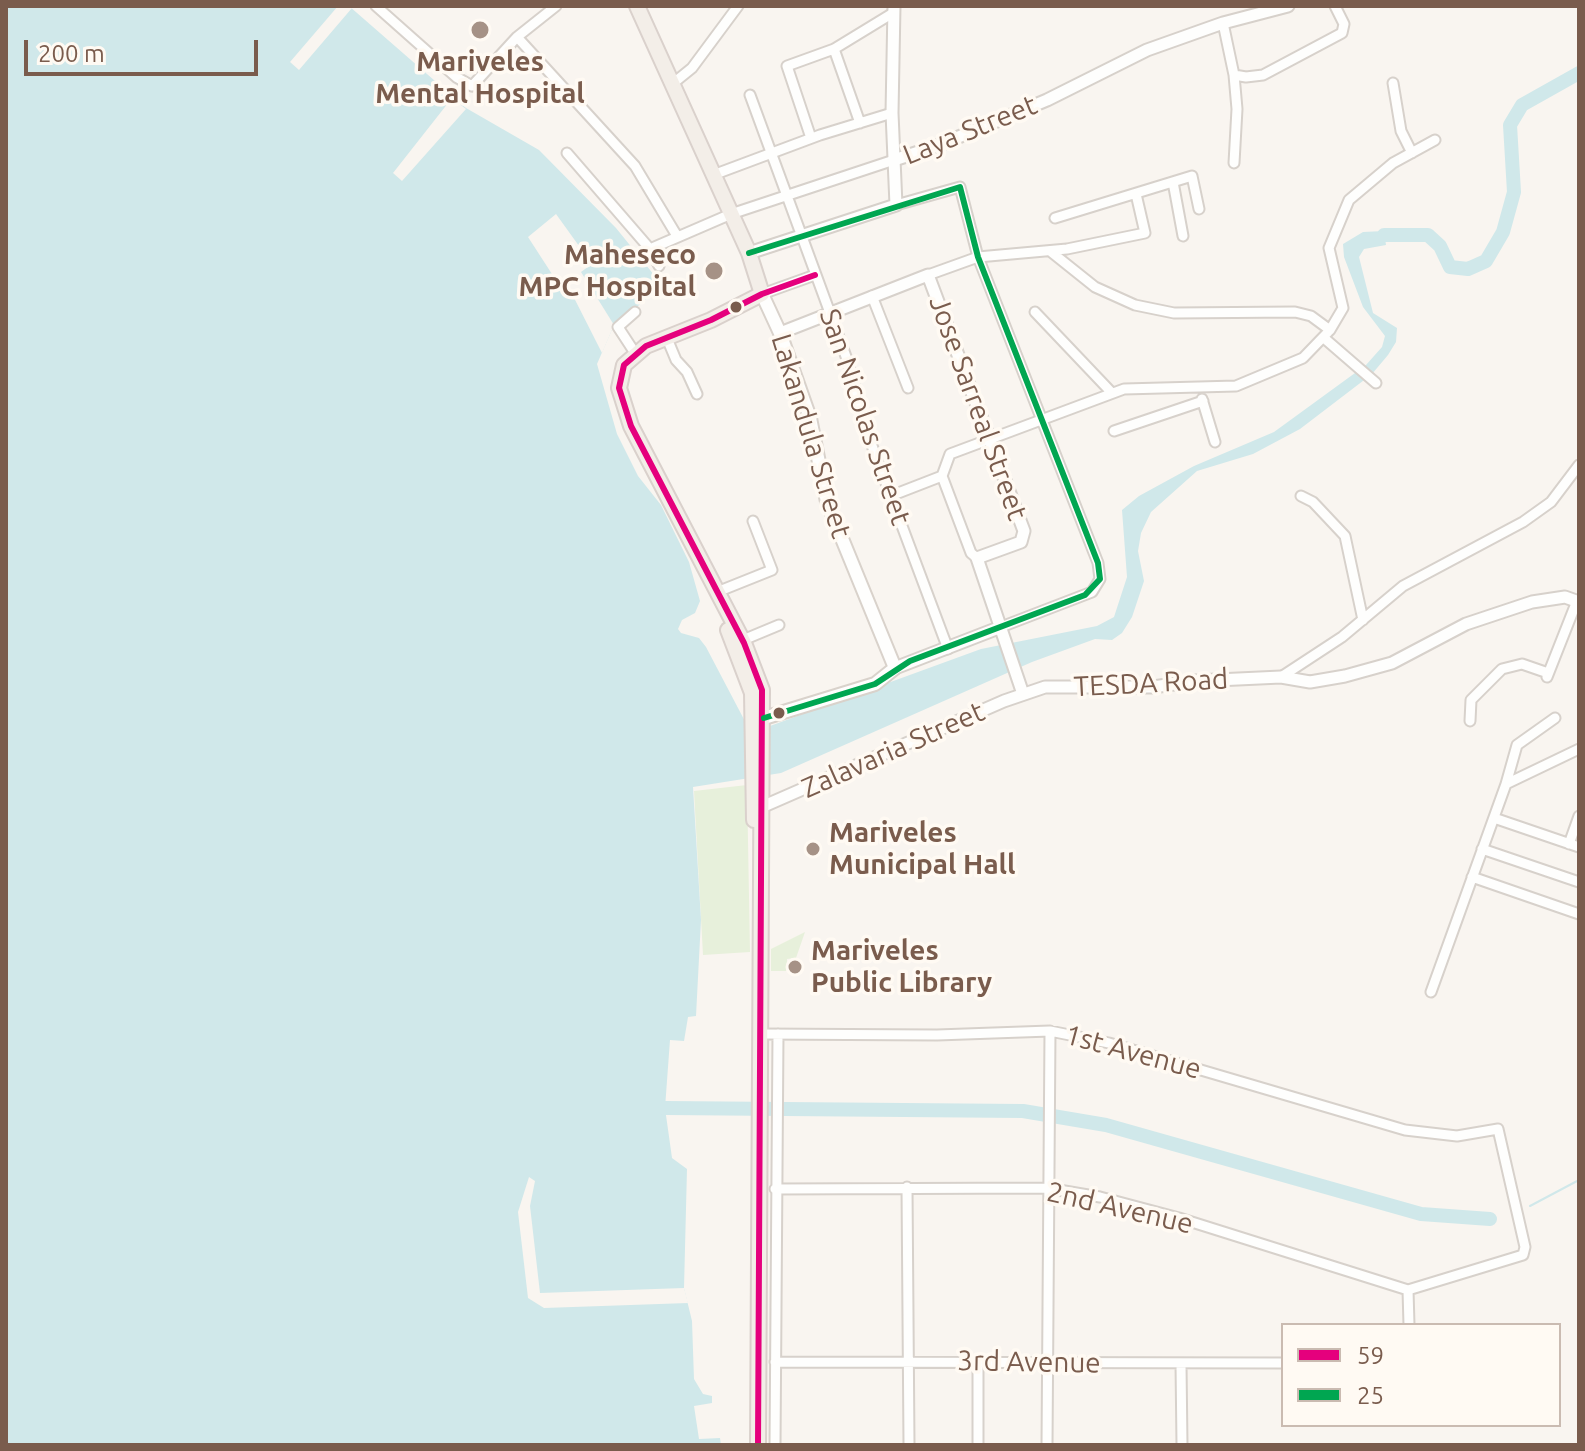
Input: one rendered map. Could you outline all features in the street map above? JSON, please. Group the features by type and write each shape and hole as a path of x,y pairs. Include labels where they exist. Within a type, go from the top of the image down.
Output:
{"main road":[{"path":"637,6 749,253 762,294 635,353 621,375 621,400 631,426 743,640 762,690 754,890 761,934"},
{"name":"Lakandula Street","path":"762,294 780,333 810,418 827,502 895,668"},
{"path":"717,592 718,608 748,675 760,723"},
{"path":"760,723 875,684 895,668"},
{"path":"758,785 764,806 758,1110 758,1445"}],"street":[{"path":"376,6 456,77 472,86 517,37 556,6"},
{"path":"671,85 692,68 738,6"},
{"name":"Laya Street","path":"650,249 731,214 937,146 1047,100 1147,50 1223,23 1288,6"},
{"path":"1234,75 1263,75 1342,33 1344,24 1335,6"},
{"path":"811,138 787,66 834,49 893,10"},
{"path":"893,10 892,113 896,205"},
{"path":"1223,23 1234,75 1237,109 1234,163"},
{"path":"517,37 635,166 677,236"},
{"path":"834,49 860,123"},
{"path":"1393,83 1401,131 1412,153"},
{"name":"San Nicolas Street","path":"750,95 848,362 865,427 893,495 948,649"},
{"path":"713,175 811,138 892,113"},
{"path":"1023,694 977,558 971,553 942,476 950,454 1112,393 1154,386 1236,386 1303,358 1327,334 1343,308 1329,248 1335,227 1349,200 1365,184 1435,140"},
{"path":"567,153 650,249 659,266"},
{"path":"1055,218 1192,176 1199,209"},
{"path":"1173,182 1183,236"},
{"path":"749,253 960,187 978,257 1098,563 1098,585 1085,595 895,668"},
{"path":"780,333 978,257 1050,251 1145,233 1136,194"},
{"path":"1050,251 1095,287 1135,305 1174,313 1295,312 1311,316 1374,381"},
{"path":"762,294 815,275"},
{"name":"Jose Sarreal Street","path":"928,275 1024,538 977,558"},
{"path":"872,296 908,388"},
{"path":"635,312 618,327 635,353"},
{"path":"1035,312 1112,393"},
{"path":"666,336 676,360 687,372 697,394"},
{"path":"1200,388 1215,442"},
{"path":"1114,431 1203,401"},
{"path":"1281,677 1363,620 1403,586 1523,522 1551,502 1579,465"},
{"path":"893,495 942,476"},
{"path":"1301,496 1313,502 1345,536 1363,620"},
{"path":"717,592 772,570 753,521"},
{"name":"TESDA Road","path":"1023,694 1045,687 1153,687 1195,681 1281,677 1310,682 1392,663 1466,624 1532,602 1565,597 1578,602"},
{"path":"1470,721 1471,700 1502,669 1522,664 1548,675 1578,602"},
{"path":"743,640 779,625"},
{"name":"Zalavaria Street","path":"764,806 1023,694"},
{"path":"1431,992 1506,784 1517,745 1555,718"},
{"path":"1506,784 1579,749"},
{"path":"1494,818 1574,846 1579,816"},
{"path":"1482,849 1579,882"},
{"path":"1472,877 1579,914"},
{"path":"1047,1445 1050,1031"},
{"name":"1st Avenue","path":"760,1034 937,1035 1050,1031 1109,1043 1405,1130 1457,1136 1498,1129 1525,1247 1523,1255 1408,1290"},
{"path":"775,1445 775,1102 778,1034"},
{"path":"907,1187 909,1445"},
{"name":"2nd Avenue","path":"775,1189 1047,1188 1100,1197 1179,1218 1408,1290"},
{"path":"1408,1290 1409,1323"},
{"path":"978,1361 978,1445"},
{"name":"3rd Avenue","path":"775,1362 1281,1363"},
{"path":"1181,1364 1182,1445"},
{"path":"757,1385 774,1392"}],"green space":[{"path":"747,785 750,952 703,955 694,791"},
{"path":"805,932 796,958 787,959 787,971 771,971 771,949"}],"water":[{"path":"6,6 349,6 466,108 539,150 616,228 663,286 614,325 597,364 617,434 638,476 661,505 689,562 700,601 695,613 682,620 678,629 681,633 699,638 706,647 748,727 770,726 981,649 1097,626 1114,617 1127,577 1122,510 1139,496 1194,466 1274,432 1366,365 1382,347 1385,336 1363,307 1344,257 1343,244 1363,232 1384,231 1386,245 1364,249 1359,257 1373,313 1397,328 1396,342 1388,355 1372,374 1300,429 1253,454 1197,471 1151,512 1141,533 1138,551 1144,581 1132,617 1122,633 1112,640 1095,639 1032,662 781,773 693,787 701,920 696,1016 688,1017 684,1041 670,1040 665,1108 672,1158 687,1169 684,1288 692,1321 694,1379 703,1394 712,1396 712,1403 694,1406 699,1439 720,1438 721,1445 6,1445"}],"pier":[{"path":"338,6 352,8 299,70 290,62"},
{"path":"452,98 466,109 402,181 393,173"},
{"path":"556,214 592,264 581,272 614,325 602,353 567,284 561,288 528,237"},
{"path":"529,1177 535,1181 530,1206 540,1293 684,1288 688,1303 544,1308 528,1298 518,1212"}],"waterway":[{"path":"1384,235 1428,235 1440,246 1450,267 1468,269 1486,261 1503,232 1514,192 1510,125 1522,105 1579,73"},
{"path":"665,1108 1023,1111 1106,1125 1421,1214 1490,1219"},
{"path":"1530,1206 1579,1180"}],"ferry route":[{"path":"509,1445 549,1445"}],"transit line":[{"name":"25","path":"749,253 960,187 978,257 1098,563 1100,579 1085,595 910,661 875,684 764,718"},
{"name":"59","path":"758,1445 762,690 744,643 631,426 619,388 624,365 646,346 711,320 762,294 815,275"}],"place":[{"name":"Mariveles Mental Hospital","path":"480,30"},
{"name":"Maheseco MPC Hospital","path":"714,271"},
{"name":"Mariveles Municipal Hall","path":"813,849"},
{"name":"Mariveles Public Library","path":"795,967"}]}
